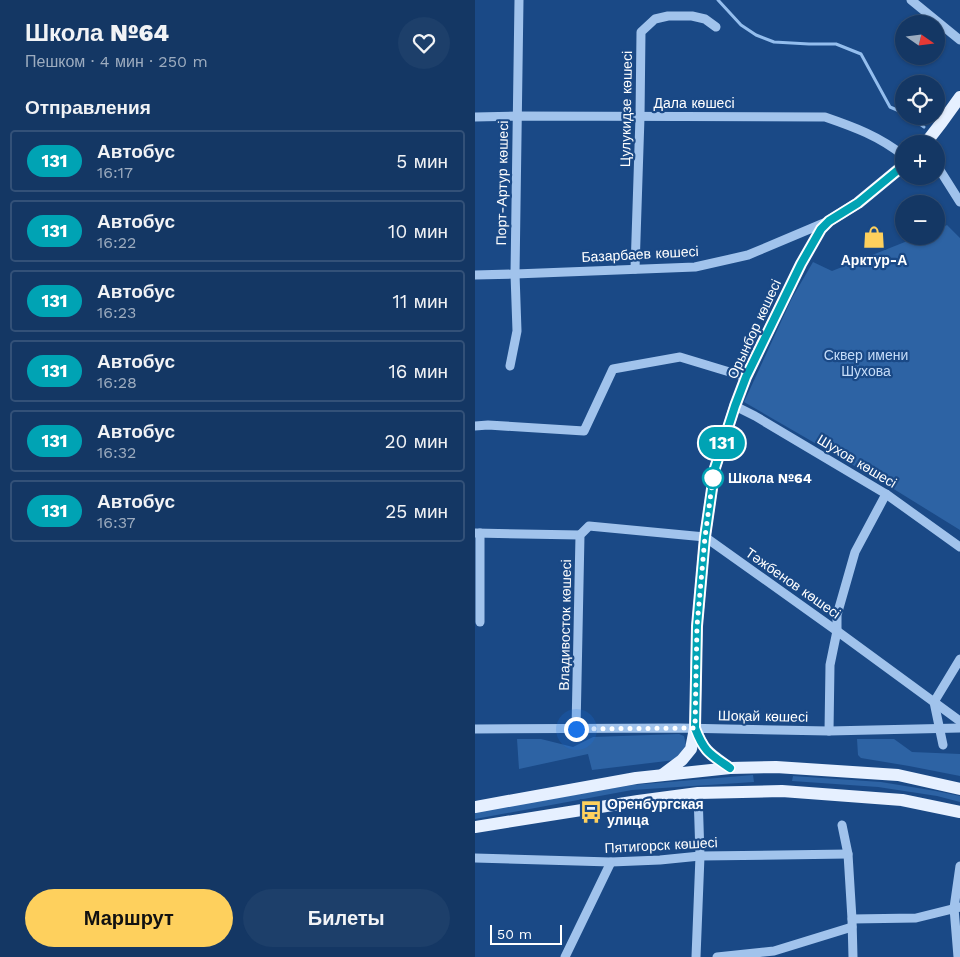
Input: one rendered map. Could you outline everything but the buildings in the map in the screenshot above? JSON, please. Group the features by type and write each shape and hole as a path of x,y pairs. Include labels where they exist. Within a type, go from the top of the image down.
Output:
{"main road":[{"path":"932,135 960,97"},
{"name":"Орынбор көшесі","path":"695,728 697,626 705,537 715,468 735,406 746,377 801,264 821,229 829,221 858,203 895,172"},
{"path":"695,728 700,742 707,752 730,768"},
{"path":"662,775 682,760 691,749 695,728"},
{"path":"475,807 636,778 730,768 776,767 898,775 960,789"},
{"path":"475,827 629,802 698,793 782,791 902,800 960,812"}],"street":[{"name":"Порт-Артур көшесі","path":"510,366 517,331 515,274 519,0"},
{"path":"911,0 960,40"},
{"name":"Цулукидзе көшесі","path":"635,269 641,32 655,20 668,16 692,16 705,19 716,27"},
{"name":"Дала көшесі","path":"475,117 825,117 866,132 895,149"},
{"path":"945,178 960,202"},
{"name":"Базарбаев көшесі","path":"475,275 695,266 749,255 829,221"},
{"path":"475,426 489,425 584,431 613,369 680,357 746,377"},
{"name":"Шухов көшесі","path":"735,406 886,494 960,546"},
{"path":"829,731 830,665 837,631 837,615 855,552 886,494"},
{"path":"480,622 478,533 580,535 589,526 705,537"},
{"name":"Владивосток көшесі","path":"576,729 580,535"},
{"name":"Тәжбенов көшесі","path":"705,537 960,721"},
{"path":"943,745 934,702 960,659"},
{"name":"Шоқай көшесі","path":"475,729 695,728 829,731 960,728"},
{"path":"696,957 700,856 698,793"},
{"path":"842,826 848,854 853,957"},
{"name":"Пятигорск көшесі","path":"475,858 611,862 700,856 848,854"},
{"path":"565,957 611,862"},
{"path":"958,957 957,908 960,866"},
{"path":"717,957 773,951 852,923 916,918 957,908"}],"green space":[{"name":"Сквер имени Шухова","path":"947,225 960,238 960,530 884,483 744,402 792,298 813,262 832,271 897,245 945,245 945,226"},
{"path":"679,734 684,736 686,745 675,760 592,770 588,754 519,769 517,739 541,739 573,747 593,737"},
{"path":"857,739 894,739 912,752 960,754 960,776 861,758 858,755"},
{"path":"753,775 754,782 632,790 475,819 475,812 632,785"},
{"path":"793,776 881,782 960,796 960,802 937,796 878,787 792,781"}],"waterway":[{"path":"718,0 741,25 756,35 774,42 836,44 861,54 890,107 895,109"}],"bus line":[{"name":"131","path":"730,768 707,752 700,742 695,728 697,626 700,590 705,537 718,456 746,377 801,264 821,229 829,221 858,203 895,172"}],"place":[{"name":"Арктур-А","path":"874,237"},
{"name":"Школа №64","path":"713,478"},
{"name":"Оренбургская улица","path":"591,812"}],"route":[{"path":"576,729 695,728 697,626 705,537 713,478"}]}
